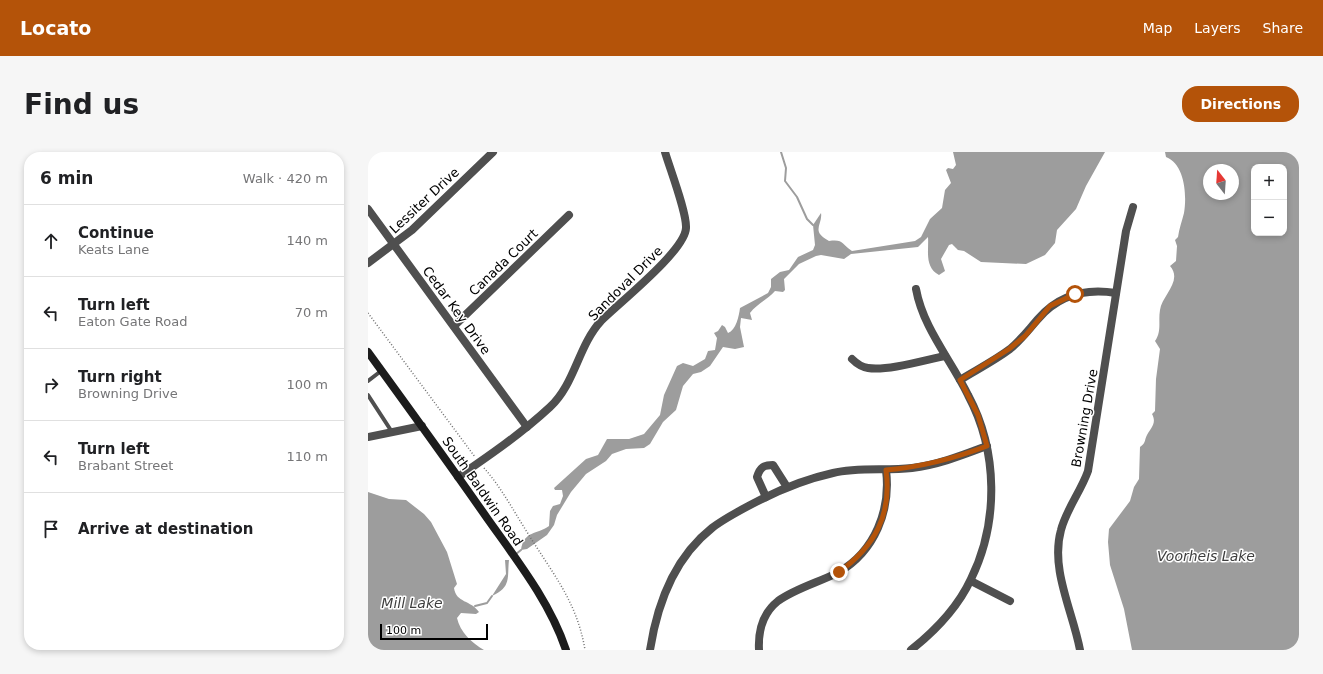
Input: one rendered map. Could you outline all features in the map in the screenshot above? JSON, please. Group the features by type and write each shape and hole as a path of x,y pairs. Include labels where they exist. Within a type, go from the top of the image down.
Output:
{"main road":[{"name":"South Baldwin Road","path":"368,352 422,426 539,593 561,632 566,650"}],"street":[{"name":"Lessiter Drive","path":"368,263 412,230 494,152"},
{"name":"Sandoval Drive","path":"458,477 527,426 551,406 564,390 588,339 600,322 670,255 682,240 686,228 684,216 665,152"},
{"name":"Browning Drive","path":"1080,650 1058,561 1058,544 1065,519 1081,489 1088,471 1126,231 1133,207"},
{"name":"Cedar Key Drive","path":"368,209 527,426"},
{"name":"Canada Court","path":"454,326 569,215"},
{"path":"911,650 943,621 971,581 989,524 991,502 990,458 978,415 960,380 924,318 916,290"},
{"path":"960,380 1009,349 1025,336 1050,306 1057,301 1084,291 1102,290 1116,293"},
{"path":"852,360 859,365 868,368 895,366 945,356"},
{"path":"368,437 422,426"},
{"path":"650,650 660,602 669,583 692,548 711,529 735,513 787,487 834,473 886,470 927,465 956,458 987,446"},
{"path":"766,497 757,477 759,470 765,465 773,465 787,487"},
{"path":"759,650 759,633 763,620 778,601 839,572 857,559 868,545 884,516 887,496 886,470"},
{"path":"971,581 1010,601"}],"lane":[{"path":"368,381 381,371"},
{"path":"368,396 392,432"}],"path":[{"path":"368,313 479,462 493,478 570,599 582,630 585,650"}],"water":[{"path":"953,152 1105,152 1086,186 1076,209 1057,230 1055,243 1045,255 1026,264 981,262 964,251 958,250 952,244 949,245 941,259 945,271 939,275 934,272 929,263 928,237 918,247 851,254 844,259 821,255 799,264 784,279 785,290 783,292 775,291 756,307 750,313 752,320 741,318 740,327 744,347 735,349 723,347 710,366 701,372 693,374 683,386 676,410 663,422 650,444 644,448 626,449 612,454 606,461 586,474 571,492 557,515 554,525 547,535 527,549 521,550 525,539 528,536 549,526 550,511 553,506 560,504 563,496 562,490 555,490 554,488 586,459 598,455 607,439 629,439 644,434 660,415 664,395 677,366 683,363 693,366 705,359 708,351 715,350 717,338 714,333 718,331 722,325 728,333 731,331 737,322 740,308 768,293 771,287 771,279 780,272 789,270 798,257 813,250 815,245 813,225 821,213 819,228 820,234 829,241 840,241 852,251 915,241 921,237 930,219 942,208 945,190 951,183 946,170 948,168 953,169 956,165"},
{"name":"Voorheis Lake","path":"1165,152 1299,152 1299,650 1132,650 1124,609 1110,565 1108,542 1109,529 1130,501 1134,487 1139,479 1140,447 1144,443 1154,423 1152,414 1155,411 1156,379 1160,349 1155,341 1159,330 1160,310 1173,283 1174,277 1170,266 1176,261 1177,246 1175,240 1178,237 1185,206 1185,190 1181,173 1172,161 1166,157"},
{"name":"Mill Lake","path":"368,492 389,499 406,500 424,514 431,522 447,552 457,584 454,588 455,593 461,599 476,608 479,612 476,614 461,613 457,618 461,628 467,637 484,650 368,650"},
{"path":"505,560 509,560 506,585 498,593 492,596 506,574"}],"waterway":[{"path":"781,152 786,168 785,181 797,197 807,219 813,225"},
{"path":"516,554 521,550"},
{"path":"475,606 487,603 492,596"}],"route":[{"path":"839,572 857,559 876,533 884,516 887,496 886,470 927,465 956,458 987,446 984,431 978,415 960,380 990,362 1025,336 1050,306 1057,301 1075,294"}]}
